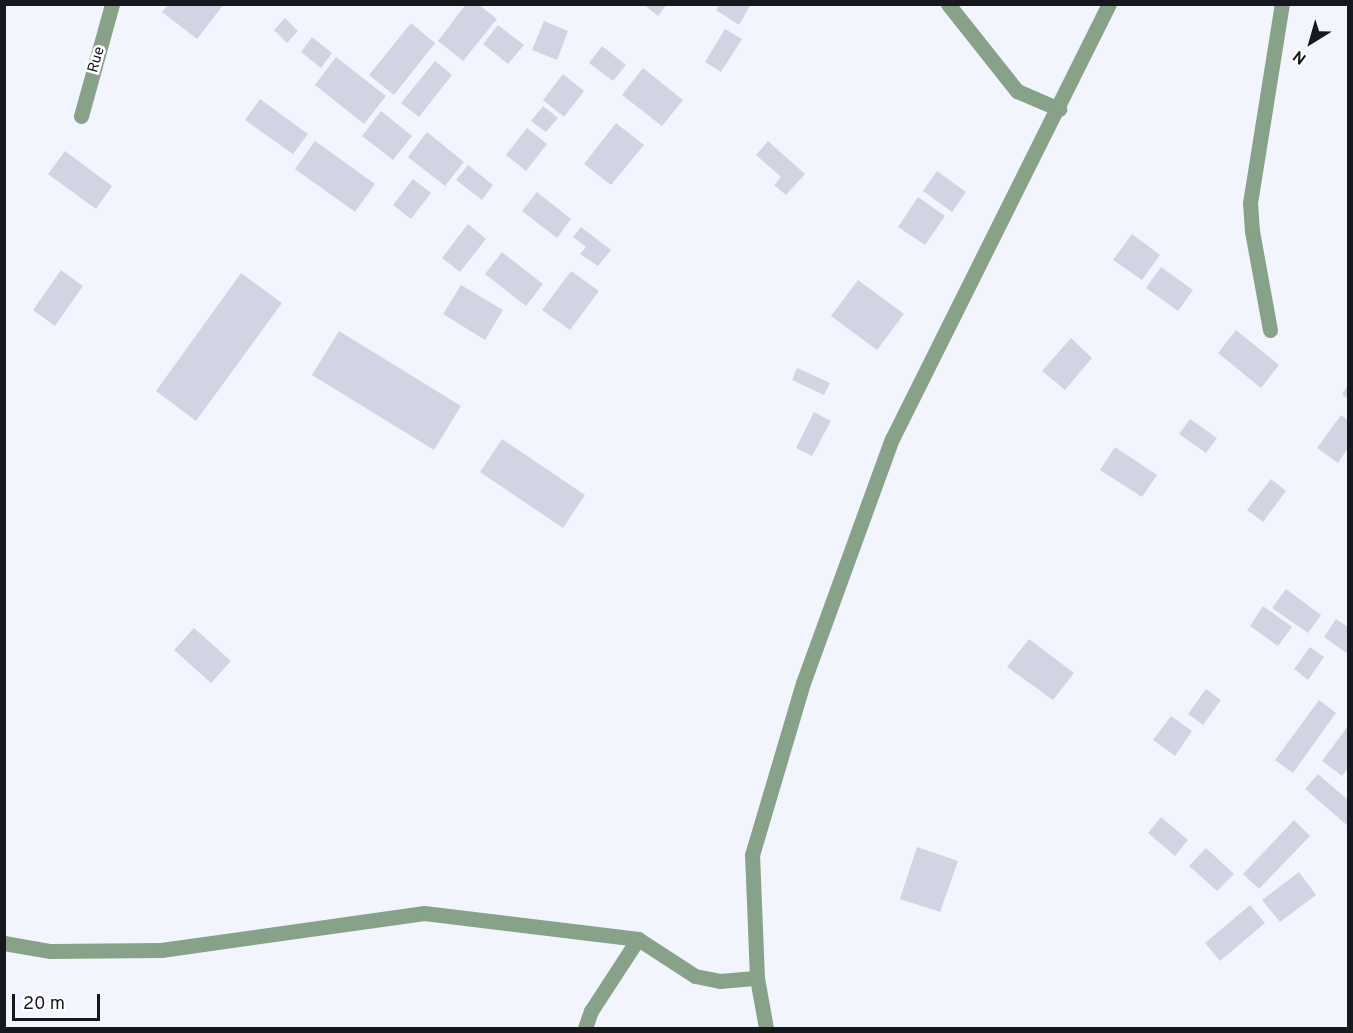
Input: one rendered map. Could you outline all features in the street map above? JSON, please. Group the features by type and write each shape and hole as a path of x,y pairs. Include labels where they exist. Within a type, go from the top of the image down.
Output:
{"street":[{"name":"Rue","path":"81,116 112,4"},
{"path":"948,4 1017,91 1059,110"},
{"path":"766,1029 757,978 752,855 803,683 892,439 1059,110 1109,4"},
{"path":"1270,330 1251,231 1250,203 1282,4"},
{"path":"4,943 50,951 161,950 424,913 638,939 695,976 720,981 757,978"},
{"path":"585,1029 591,1011 638,939"}],"building":[{"path":"169,4 224,4 197,39 162,12"},
{"path":"466,4 478,4 497,19 463,61 438,41"},
{"path":"643,4 667,4 658,16"},
{"path":"720,4 751,4 739,25 716,10"},
{"path":"285,18 298,31 287,43 274,30"},
{"path":"544,21 568,31 557,60 532,50"},
{"path":"411,23 435,43 394,95 369,75"},
{"path":"498,25 524,45 508,64 483,44"},
{"path":"725,29 742,39 721,72 705,62"},
{"path":"312,37 332,53 321,68 301,52"},
{"path":"602,46 626,65 613,81 589,63"},
{"path":"336,57 386,96 364,124 315,85"},
{"path":"435,61 452,75 419,117 401,103"},
{"path":"643,68 683,100 662,126 622,95"},
{"path":"563,74 584,91 564,117 543,100"},
{"path":"260,99 308,134 293,154 245,120"},
{"path":"543,106 558,118 546,132 531,121"},
{"path":"381,111 412,136 393,160 362,136"},
{"path":"616,123 644,145 611,185 584,164"},
{"path":"527,128 547,144 526,171 506,155"},
{"path":"427,132 464,162 445,186 408,157"},
{"path":"315,141 375,184 355,212 295,169"},
{"path":"768,141 805,174 786,195 774,185 781,177 756,155"},
{"path":"65,151 112,186 96,209 48,174"},
{"path":"468,165 493,185 482,200 456,180"},
{"path":"937,171 966,192 952,212 923,191"},
{"path":"413,179 431,193 411,219 393,205"},
{"path":"537,192 571,219 557,238 522,211"},
{"path":"918,197 945,216 925,245 898,227"},
{"path":"468,224 486,239 460,272 442,258"},
{"path":"581,227 611,250 598,266 580,254 586,247 573,237"},
{"path":"1132,234 1160,255 1142,280 1113,260"},
{"path":"502,252 543,284 526,306 485,274"},
{"path":"1161,267 1193,290 1178,311 1146,288"},
{"path":"61,270 83,286 55,326 33,310"},
{"path":"571,271 599,291 570,330 542,310"},
{"path":"241,273 282,303 196,421 156,391"},
{"path":"858,280 904,314 877,350 831,316"},
{"path":"461,285 503,310 485,340 443,314"},
{"path":"1236,330 1279,365 1261,388 1218,353"},
{"path":"339,331 461,406 434,450 312,375"},
{"path":"1071,338 1092,358 1065,390 1042,371"},
{"path":"797,368 830,383 824,395 792,380"},
{"path":"1348,385 1348,399 1342,394"},
{"path":"814,412 831,421 812,456 796,448"},
{"path":"1341,415 1348,420 1348,448 1338,463 1317,448"},
{"path":"1190,419 1217,438 1206,453 1179,434"},
{"path":"502,439 585,495 563,528 480,472"},
{"path":"1115,447 1157,475 1142,497 1100,470"},
{"path":"1271,479 1286,491 1263,522 1247,510"},
{"path":"1286,589 1321,615 1308,633 1272,608"},
{"path":"1263,606 1292,627 1278,646 1250,626"},
{"path":"1336,619 1348,627 1348,654 1324,637"},
{"path":"194,628 231,661 211,683 174,650"},
{"path":"1029,639 1074,673 1053,700 1007,667"},
{"path":"1310,647 1324,657 1308,680 1294,669"},
{"path":"1206,689 1221,700 1203,725 1188,714"},
{"path":"1319,700 1336,713 1293,773 1275,760"},
{"path":"1171,716 1192,731 1175,756 1153,740"},
{"path":"1348,726 1348,768 1342,776 1322,761"},
{"path":"1318,774 1348,800 1348,826 1305,789"},
{"path":"1161,817 1188,840 1175,856 1148,833"},
{"path":"1294,820 1310,836 1259,889 1243,874"},
{"path":"917,847 958,861 940,912 900,899"},
{"path":"1206,848 1234,874 1217,891 1189,866"},
{"path":"1299,872 1316,895 1280,922 1262,900"},
{"path":"1250,905 1265,923 1220,961 1205,943"}]}
